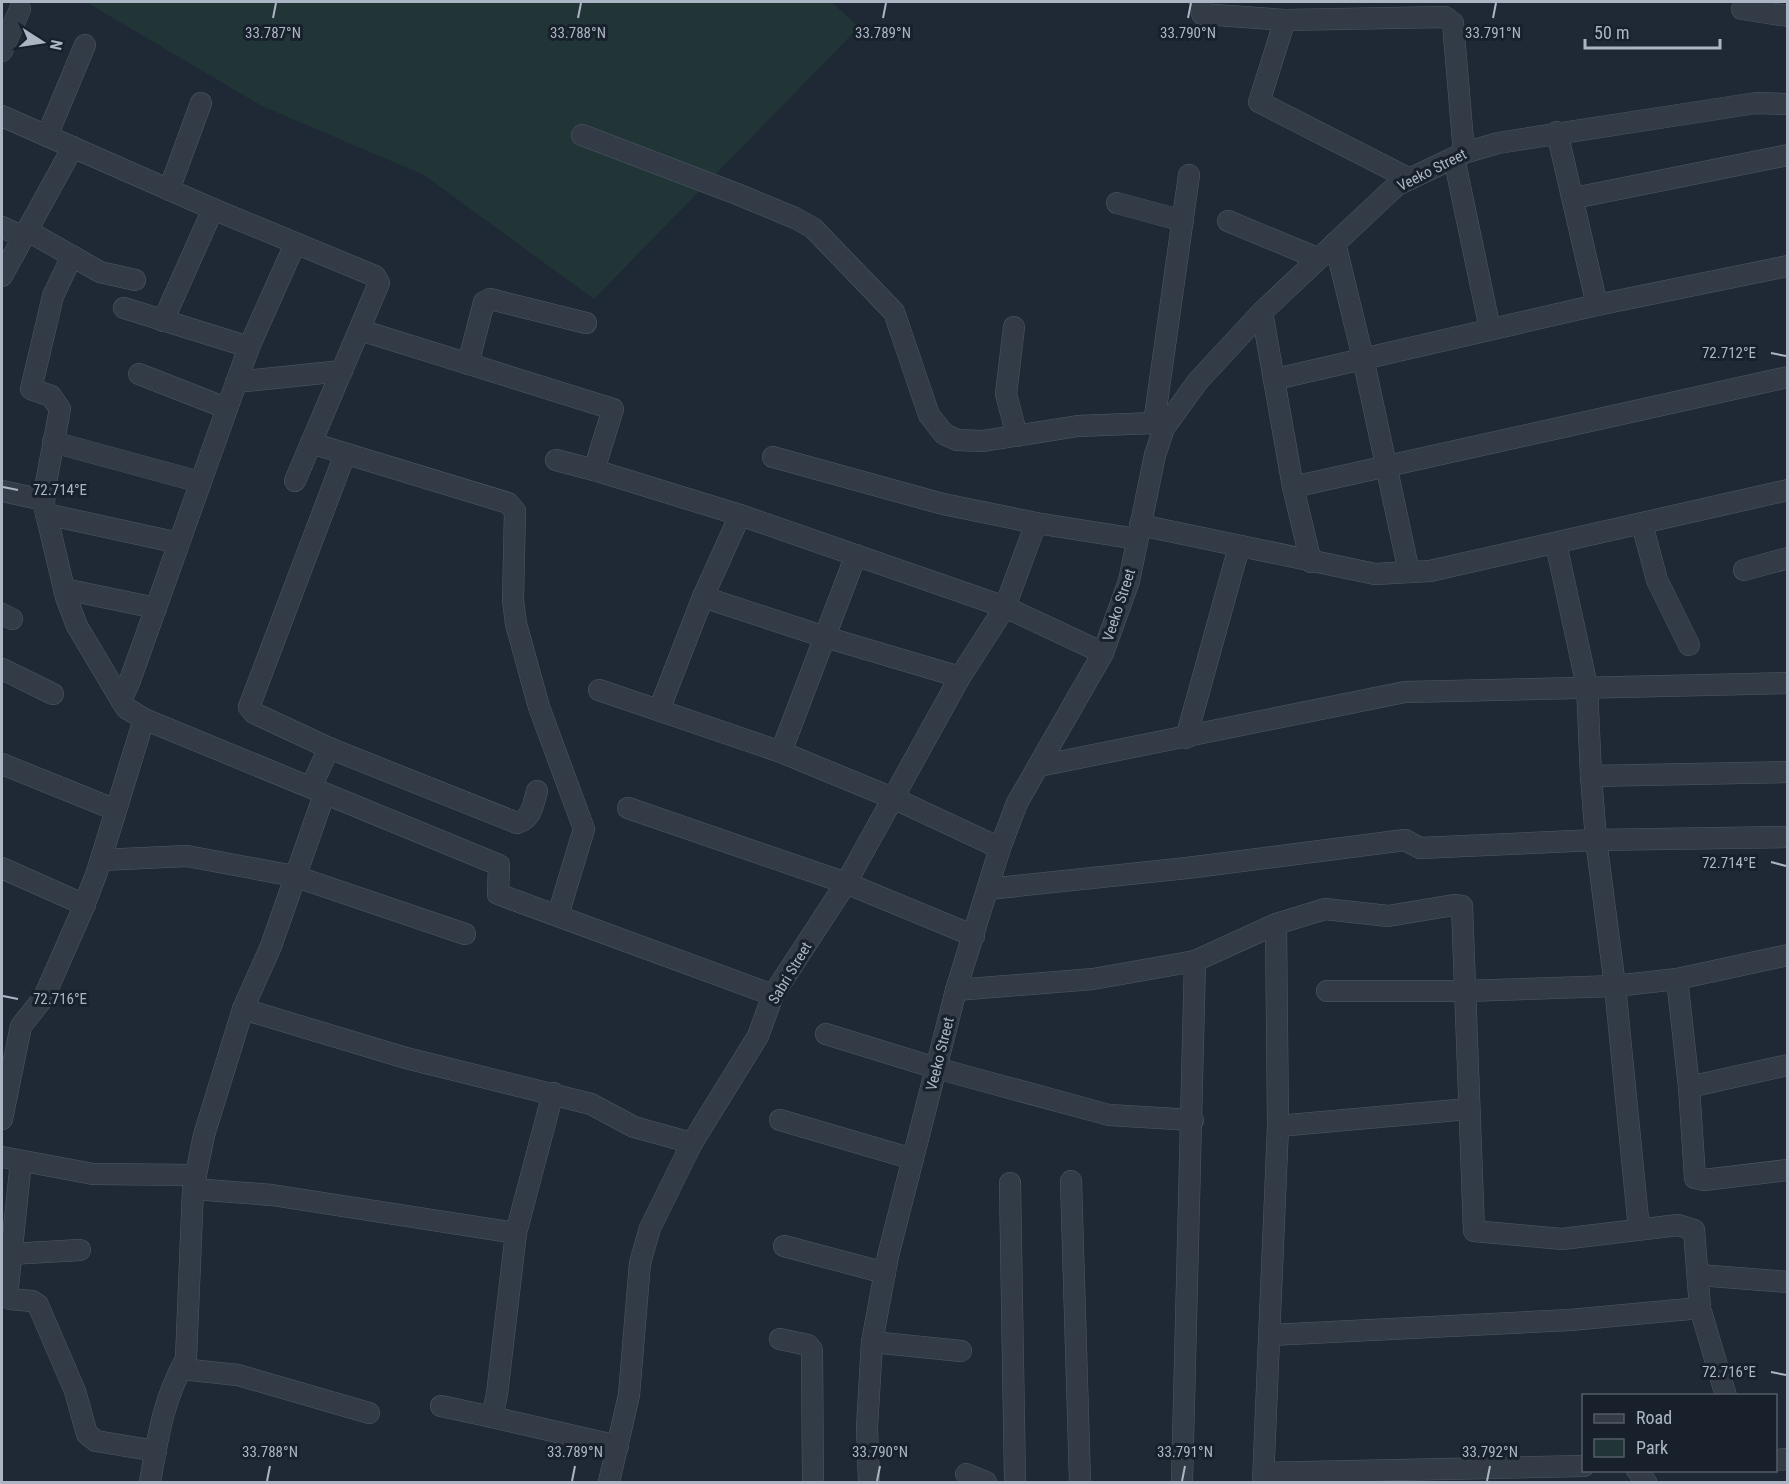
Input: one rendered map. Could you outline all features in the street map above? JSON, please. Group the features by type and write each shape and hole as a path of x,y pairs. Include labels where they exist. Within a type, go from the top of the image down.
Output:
{"street":[{"path":"1200,2 1202,14 1285,20 1445,17 1453,23 1459,155 1490,329"},
{"path":"2,51 20,9"},
{"path":"1742,9 1788,16"},
{"path":"1285,20 1259,102 1410,179"},
{"path":"47,136 85,45"},
{"path":"169,190 201,103"},
{"name":"Veeko Street","path":"869,1482 867,1428 873,1342 885,1273 956,990 1000,848 1017,803 1103,653 1129,581 1159,425 1262,312 1397,185 1459,155 1557,132 1756,103 1788,104"},
{"path":"2,116 213,209 375,276 379,282 295,481"},
{"path":"1557,132 1597,305"},
{"path":"582,135 737,194 813,228 894,312 933,423 944,434 957,440 982,441 1078,426 1159,425 1189,175"},
{"path":"2,276 73,147"},
{"path":"1574,198 1788,155"},
{"path":"1117,202 1183,221"},
{"path":"164,321 213,209"},
{"path":"1228,221 1317,258"},
{"path":"2,227 25,234 100,272 135,280"},
{"path":"1335,243 1363,358 1408,572"},
{"path":"121,699 129,683 249,347 295,244"},
{"path":"72,256 53,296 31,389 51,396 60,408 53,442 45,507 64,590 77,627 126,708 144,719 499,865 501,874 496,890 498,894 772,995"},
{"path":"1276,379 1597,305 1788,266"},
{"path":"468,364 484,302 490,299 586,323"},
{"path":"124,308 249,347"},
{"path":"1262,312 1276,379 1293,487 1311,562"},
{"path":"1014,327 1006,394 1017,436"},
{"path":"360,330 613,409 594,470"},
{"path":"236,382 342,371"},
{"path":"139,374 226,408"},
{"path":"1293,487 1788,377"},
{"path":"53,442 200,482"},
{"path":"311,443 508,503 515,511 513,600 516,624 538,707 584,830 558,915"},
{"path":"345,454 295,580 249,707 255,713 329,748 517,822 525,820 530,815 537,792"},
{"path":"772,457 944,504 1036,523 1139,532 1239,547 1375,574 1430,571 1788,490"},
{"path":"556,460 740,515 1005,607 1103,653"},
{"path":"2,491 45,507 179,543"},
{"path":"659,710 703,597 740,515"},
{"name":"Sabri Street","path":"609,1482 629,1395 640,1263 650,1228 692,1143 758,1036 772,995 846,883 895,799 960,677 1005,607 1036,523"},
{"path":"1642,524 1657,580 1689,645"},
{"path":"1556,544 1587,686 1596,840 1616,986 1639,1229"},
{"path":"1186,738 1239,547"},
{"path":"781,752 856,555"},
{"path":"1744,570 1788,558"},
{"path":"64,590 156,608"},
{"path":"703,597 825,638 960,677"},
{"path":"2,669 53,694"},
{"path":"1038,766 1186,738 1405,692 1788,682"},
{"path":"599,690 781,752 895,799 1000,848"},
{"path":"2,1111 21,1026 44,998 84,905 101,860 144,719"},
{"path":"153,1482 163,1410 186,1359 195,1182 204,1135 243,1009 271,946 294,876 329,748"},
{"path":"2,764 116,810"},
{"path":"1591,776 1788,772"},
{"path":"628,808 846,883 974,936"},
{"path":"988,889 1187,868 1405,840 1420,848 1596,840 1788,837"},
{"path":"101,860 187,856 294,876 465,934"},
{"path":"2,868 84,905"},
{"path":"956,990 1093,979 1195,961 1276,924 1325,909 1388,916 1454,905 1462,906 1474,1231 1562,1239 1639,1229 1686,1226 1694,1230 1700,1308 1726,1394"},
{"path":"1276,924 1278,1126 1264,1478 1582,1466"},
{"path":"1327,991 1465,991 1616,986 1677,980 1788,955"},
{"path":"1182,1482 1193,1120 1195,961"},
{"path":"1677,980 1689,1087 1695,1178 1704,1180 1788,1170"},
{"path":"243,1009 406,1058 591,1104 634,1127 692,1143"},
{"path":"826,1034 936,1068 1109,1115 1193,1120"},
{"path":"1689,1087 1788,1065"},
{"path":"492,1417 497,1394 516,1233 553,1093"},
{"path":"1278,1126 1468,1109"},
{"path":"780,1120 913,1158"},
{"path":"156,1451 96,1441 87,1434 75,1391 38,1305 32,1301 10,1299 7,1296 11,1159 93,1174 195,1182 516,1233"},
{"path":"1071,1181 1080,1482"},
{"path":"1010,1183 1016,1482"},
{"path":"784,1246 885,1273"},
{"path":"10,1254 80,1250"},
{"path":"1699,1275 1788,1282"},
{"path":"1271,1335 1558,1321 1700,1308"},
{"path":"780,1339 808,1345 812,1350 813,1482"},
{"path":"873,1342 961,1351"},
{"path":"181,1369 238,1375 369,1413"},
{"path":"441,1406 618,1446"},
{"path":"966,1474 986,1482"}],"green space":[{"path":"86,2 831,2 859,27 594,299 424,175 262,106"}]}
